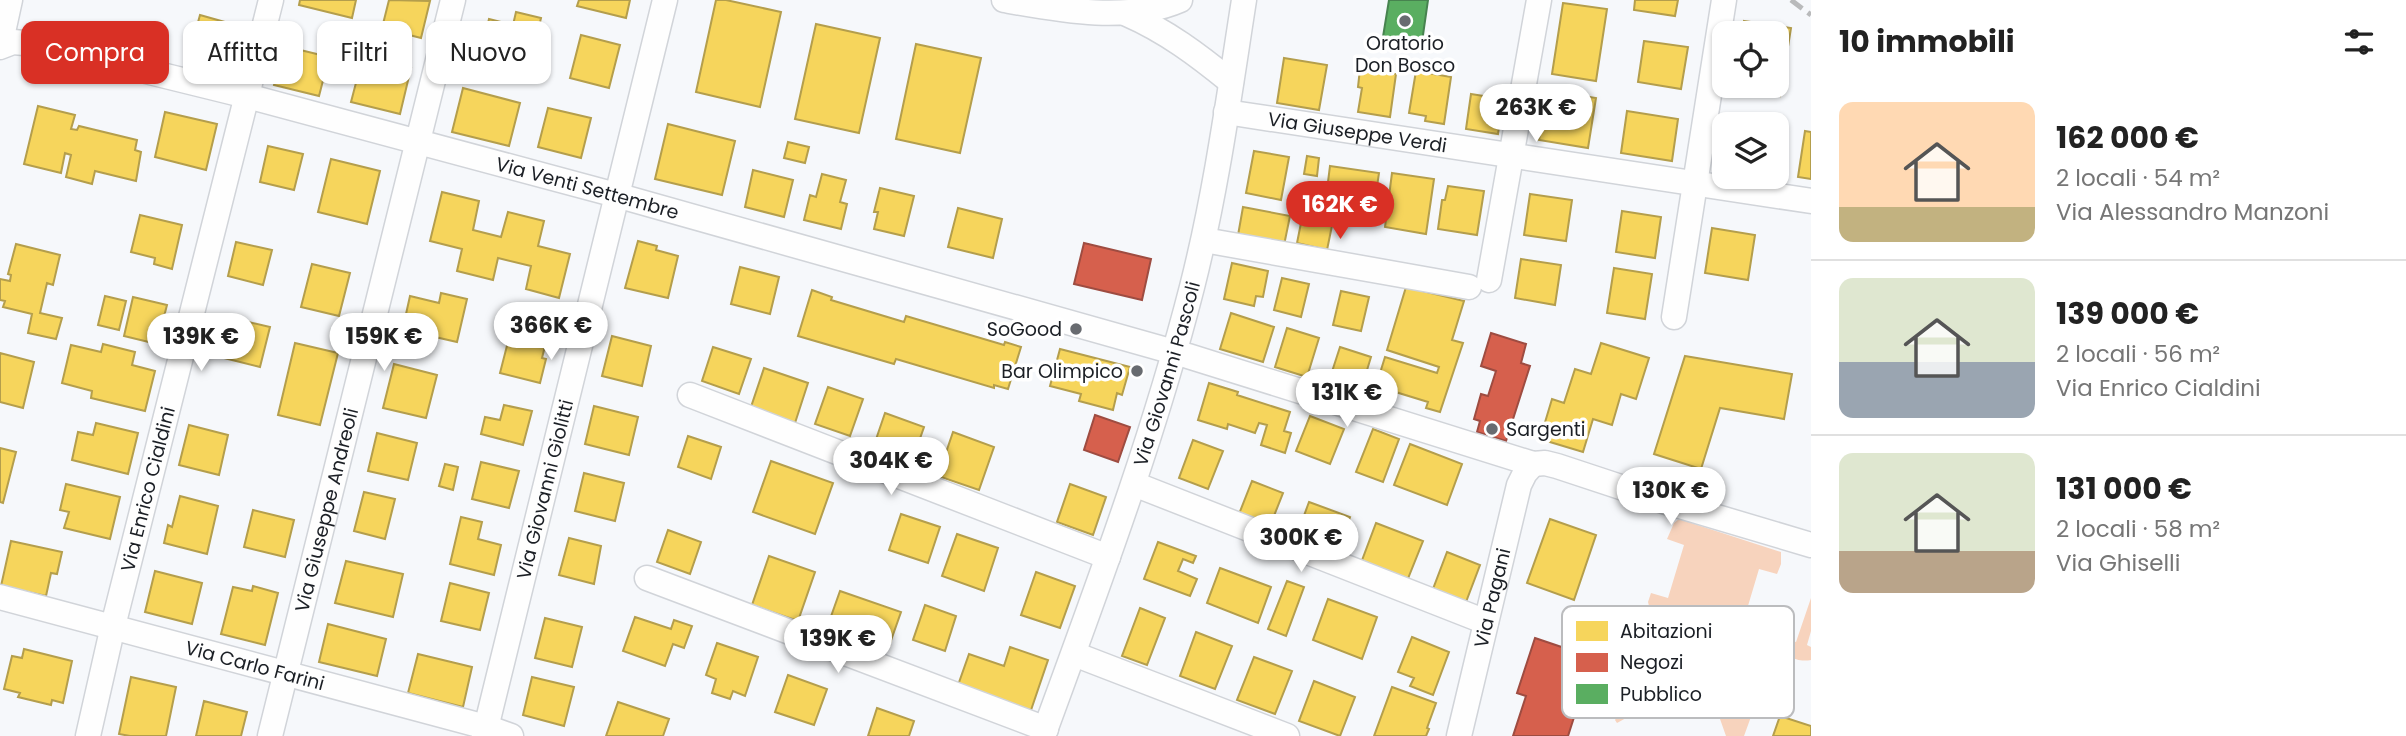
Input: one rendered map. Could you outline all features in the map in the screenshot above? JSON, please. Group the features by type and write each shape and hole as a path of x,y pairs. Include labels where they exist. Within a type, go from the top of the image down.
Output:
{"street":[{"path":"0,46 10,0"},
{"name":"Via Enrico Cialdini","path":"88,736 113,626 271,0"},
{"name":"Via Giuseppe Andreoli","path":"270,736 453,0"},
{"name":"Via Giovanni Giolitti","path":"485,732 665,0"},
{"path":"1004,0 1037,6 1126,13 1153,10 1180,0"},
{"path":"1227,0 1240,27"},
{"name":"Via Giovanni Pascoli","path":"1045,732 1133,484 1174,352 1203,240 1244,0"},
{"path":"1203,240 1479,284 1511,156 1539,0"},
{"path":"1674,317 1724,0"},
{"path":"1126,13 1174,38 1231,82"},
{"name":"Via Venti Settembre","path":"0,46 13,42 36,44 247,96 616,195 1174,352 1533,464 1557,466 1811,545"},
{"name":"Via Giuseppe Verdi","path":"1226,112 1811,201"},
{"path":"691,395 1108,556"},
{"name":"Via Pagani","path":"1459,736 1519,485 1533,464"},
{"path":"1133,484 1486,622"},
{"path":"647,578 1045,732"},
{"name":"Via Carlo Farini","path":"0,597 285,673 485,732 511,736"},
{"path":"1074,654 1287,736"}],"shaded area":[{"path":"1679,519 1781,552 1781,564 1777,574 1759,569 1748,606 1649,606 1651,593 1668,598 1684,545 1667,539 1674,523"},
{"path":"1811,598 1811,631 1807,645 1811,647 1811,660 1794,658 1796,642"},
{"path":"1751,718 1744,736 1726,736 1720,719"}],"building: Abitazioni":[{"path":"300,0 356,0 352,18 299,5"},
{"path":"389,0 430,1 421,38 412,36 412,21 384,21"},
{"path":"579,0 630,0 626,18 577,6"},
{"path":"716,0 781,12 760,107 696,92"},
{"path":"1635,0 1678,0 1675,16 1634,10"},
{"path":"1563,3 1607,9 1596,81 1552,74"},
{"path":"516,12 541,18 540,21 514,21"},
{"path":"200,15 221,21 198,21"},
{"path":"816,24 880,38 859,133 795,119"},
{"path":"581,35 620,45 609,88 570,78"},
{"path":"1644,41 1688,47 1681,89 1638,82"},
{"path":"916,44 981,58 960,153 896,139"},
{"path":"303,51 317,54 317,84 322,84 319,96 274,85 303,84"},
{"path":"1284,58 1327,65 1319,110 1277,103"},
{"path":"1360,69 1396,74 1390,117 1358,112 1362,88 1358,87"},
{"path":"1416,71 1451,77 1444,124 1425,121 1426,116 1409,113"},
{"path":"356,84 407,84 400,114 351,102"},
{"path":"463,88 520,103 509,146 452,132"},
{"path":"1547,90 1596,98 1588,148 1539,140"},
{"path":"1471,94 1503,99 1498,134 1466,129"},
{"path":"38,106 75,115 71,129 77,130 79,126 137,140 135,150 141,152 136,181 95,171 92,184 66,177 71,155 65,153 61,173 24,164"},
{"path":"548,108 591,118 581,158 538,147"},
{"path":"1627,111 1678,119 1672,161 1621,153"},
{"path":"165,112 217,124 206,170 155,157"},
{"path":"668,124 735,141 722,195 655,179"},
{"path":"1805,131 1811,132 1811,179 1798,177"},
{"path":"788,142 809,147 805,163 784,158"},
{"path":"268,146 303,154 294,190 260,182"},
{"path":"1254,151 1289,157 1281,200 1246,193"},
{"path":"1307,156 1319,158 1317,176 1304,174"},
{"path":"331,159 380,171 367,224 318,212"},
{"path":"1330,166 1379,173 1373,213 1325,206"},
{"path":"753,170 793,180 784,217 745,207"},
{"path":"1392,173 1434,179 1426,234 1385,227"},
{"path":"822,174 846,180 840,202 847,204 841,229 804,220 810,195 816,197"},
{"path":"1448,186 1484,191 1477,235 1438,229 1442,200 1445,200"},
{"path":"880,188 914,196 904,236 874,229 878,212 874,212"},
{"path":"442,192 479,201 473,230 501,237 508,212 544,221 538,246 570,254 559,298 526,289 531,266 498,258 493,280 457,271 462,249 430,241"},
{"path":"1530,194 1572,200 1566,241 1524,235"},
{"path":"1243,207 1290,216 1283,250 1237,241"},
{"path":"958,208 1002,219 993,258 948,247"},
{"path":"1318,208 1335,211 1327,250 1297,243 1302,218 1316,221"},
{"path":"1622,211 1661,217 1655,258 1616,252"},
{"path":"140,215 182,225 172,269 154,264 155,258 131,252"},
{"path":"1712,228 1755,235 1748,280 1705,273"},
{"path":"638,241 657,246 656,250 678,256 668,298 625,288"},
{"path":"236,242 272,250 263,285 228,276"},
{"path":"16,244 60,255 53,285 47,283 40,313 62,318 56,339 28,333 32,314 3,307 5,301 0,300 0,279 10,281 11,275 8,274"},
{"path":"1521,259 1561,265 1555,305 1515,298"},
{"path":"1232,263 1268,271 1263,297 1256,296 1254,306 1224,299"},
{"path":"312,264 350,273 339,316 301,307"},
{"path":"740,267 779,277 770,314 731,304"},
{"path":"1614,268 1652,274 1645,319 1607,313"},
{"path":"1282,278 1309,284 1301,317 1274,310"},
{"path":"1406,287 1464,301 1452,340 1463,343 1440,412 1426,408 1428,402 1376,386 1385,357 1437,373 1439,367 1387,350"},
{"path":"812,290 832,297 831,300 904,322 906,316 1004,345 1005,342 1021,347 1008,389 994,385 994,388 896,359 894,364 798,336"},
{"path":"1341,291 1369,297 1361,331 1333,325"},
{"path":"441,293 467,299 457,342 435,337 434,340 402,332 410,296 439,303"},
{"path":"105,296 126,301 119,330 98,325"},
{"path":"133,297 167,305 157,344 124,336"},
{"path":"1231,313 1274,327 1263,362 1220,349"},
{"path":"218,315 270,327 260,367 208,354"},
{"path":"1287,328 1319,338 1307,377 1275,367"},
{"path":"510,334 546,342 542,358 546,359 540,383 500,373"},
{"path":"612,336 651,346 642,386 602,376"},
{"path":"295,343 338,353 320,425 278,415"},
{"path":"1601,343 1649,358 1636,399 1621,394 1612,425 1593,419 1583,452 1540,439 1552,399 1564,403 1575,369 1591,374"},
{"path":"103,344 135,352 132,365 155,371 145,411 91,398 92,391 62,383 71,345 101,352"},
{"path":"713,347 751,359 739,394 702,381"},
{"path":"1340,347 1371,357 1360,393 1328,384"},
{"path":"1060,349 1130,367 1122,395 1117,393 1113,410 1079,401 1081,394 1050,386"},
{"path":"0,353 34,362 23,408 0,402"},
{"path":"1685,356 1792,374 1784,419 1720,408 1701,469 1654,454"},
{"path":"394,364 437,375 426,418 383,408"},
{"path":"764,368 808,383 795,423 751,407"},
{"path":"1209,383 1290,412 1284,431 1291,433 1285,453 1261,445 1267,425 1259,423 1255,433 1228,424 1227,429 1198,420"},
{"path":"828,387 863,399 850,436 815,424"},
{"path":"504,405 532,411 523,445 481,434 485,417 500,420"},
{"path":"594,406 638,417 629,455 585,444"},
{"path":"885,413 924,427 911,464 872,451"},
{"path":"1310,416 1344,429 1330,464 1296,451"},
{"path":"96,423 138,433 128,474 72,460 78,432 93,435"},
{"path":"189,425 228,435 219,475 179,465"},
{"path":"1373,429 1399,439 1383,482 1356,472"},
{"path":"953,432 994,447 979,490 938,476"},
{"path":"377,433 417,443 408,480 368,471"},
{"path":"688,436 721,447 711,479 678,467"},
{"path":"1193,440 1223,451 1208,489 1179,478"},
{"path":"1410,444 1462,464 1447,505 1394,485"},
{"path":"0,448 16,452 3,503 0,502"},
{"path":"771,461 833,483 815,534 753,512"},
{"path":"481,462 519,471 509,508 472,499"},
{"path":"445,464 458,467 453,490 439,486"},
{"path":"584,473 624,483 615,521 575,511"},
{"path":"1252,481 1283,493 1270,526 1239,514"},
{"path":"66,484 120,497 110,539 64,528 69,512 60,510"},
{"path":"1070,484 1106,497 1093,535 1057,522"},
{"path":"364,492 395,499 385,539 354,531"},
{"path":"180,496 218,506 207,554 164,543 168,525 172,527"},
{"path":"1309,502 1350,517 1338,551 1303,537 1309,523 1302,521"},
{"path":"253,510 294,520 285,557 244,547"},
{"path":"901,514 940,527 928,563 889,550"},
{"path":"461,517 482,522 478,539 501,545 494,575 450,564"},
{"path":"1550,519 1596,535 1574,600 1527,583"},
{"path":"1376,523 1423,541 1407,581 1361,563"},
{"path":"668,530 701,542 690,574 657,562"},
{"path":"957,534 998,548 984,591 942,576"},
{"path":"569,538 601,546 594,584 559,575"},
{"path":"11,541 62,552 57,574 51,573 46,596 1,586"},
{"path":"1158,542 1196,556 1193,563 1183,559 1178,571 1197,579 1190,596 1144,579"},
{"path":"1447,552 1480,565 1466,602 1433,589"},
{"path":"769,556 815,572 798,621 752,605"},
{"path":"346,561 403,574 393,617 335,603"},
{"path":"1220,568 1271,587 1258,623 1207,603"},
{"path":"155,571 202,583 192,624 145,612"},
{"path":"1036,572 1075,586 1060,628 1021,615"},
{"path":"1287,581 1304,587 1286,636 1268,629"},
{"path":"450,583 489,593 480,630 441,621"},
{"path":"253,586 278,593 265,645 221,634 233,587 252,591"},
{"path":"840,591 901,612 889,646 828,625"},
{"path":"1328,599 1377,617 1362,659 1313,640"},
{"path":"925,605 956,616 945,651 913,640"},
{"path":"1140,608 1165,618 1147,665 1122,656"},
{"path":"635,617 671,629 674,620 692,626 684,648 673,644 665,666 623,651"},
{"path":"545,618 582,627 572,667 535,658"},
{"path":"328,624 386,639 377,676 319,662"},
{"path":"1196,632 1232,646 1215,689 1180,676"},
{"path":"1412,637 1449,652 1433,695 1410,686 1414,678 1398,672"},
{"path":"717,643 758,657 745,696 733,691 730,699 712,693 716,679 706,675"},
{"path":"1010,647 1048,660 1029,716 956,691 969,654 1004,666"},
{"path":"24,649 72,661 63,703 52,700 51,705 18,697 20,693 4,689 12,656 22,658"},
{"path":"418,654 472,667 463,707 408,693"},
{"path":"1254,657 1292,671 1275,714 1237,700"},
{"path":"788,675 827,689 814,725 775,712"},
{"path":"131,677 176,687 166,736 119,734"},
{"path":"532,677 574,687 564,726 523,715"},
{"path":"1314,681 1355,697 1340,736 1299,721"},
{"path":"1392,687 1436,703 1426,736 1374,736"},
{"path":"204,701 247,712 241,736 196,736"},
{"path":"618,702 669,719 663,736 606,736"},
{"path":"877,708 914,721 909,736 868,736"},
{"path":"1779,718 1811,726 1811,736 1773,736"}],"building: Negozi":[{"path":"1084,243 1151,259 1142,300 1074,284"},
{"path":"1491,333 1526,344 1521,363 1530,366 1506,441 1477,432 1480,421 1474,419 1481,394 1488,396 1496,371 1481,366"},
{"path":"1095,415 1130,427 1118,462 1084,450"},
{"path":"1535,638 1562,647 1562,718 1574,718 1568,736 1513,736 1526,696 1517,693"}],"building: Pubblico":[{"name":"Oratorio Don Bosco","path":"1389,0 1428,0 1421,49 1382,43"}],"railway":[{"path":"1791,0 1811,15"}],"place":[{"name":"Oratorio Don Bosco","path":"1405,21"},
{"name":"SoGood","path":"1076,329"},
{"name":"Bar Olimpico","path":"1137,371"},
{"name":"Sargenti","path":"1492,429"}]}
